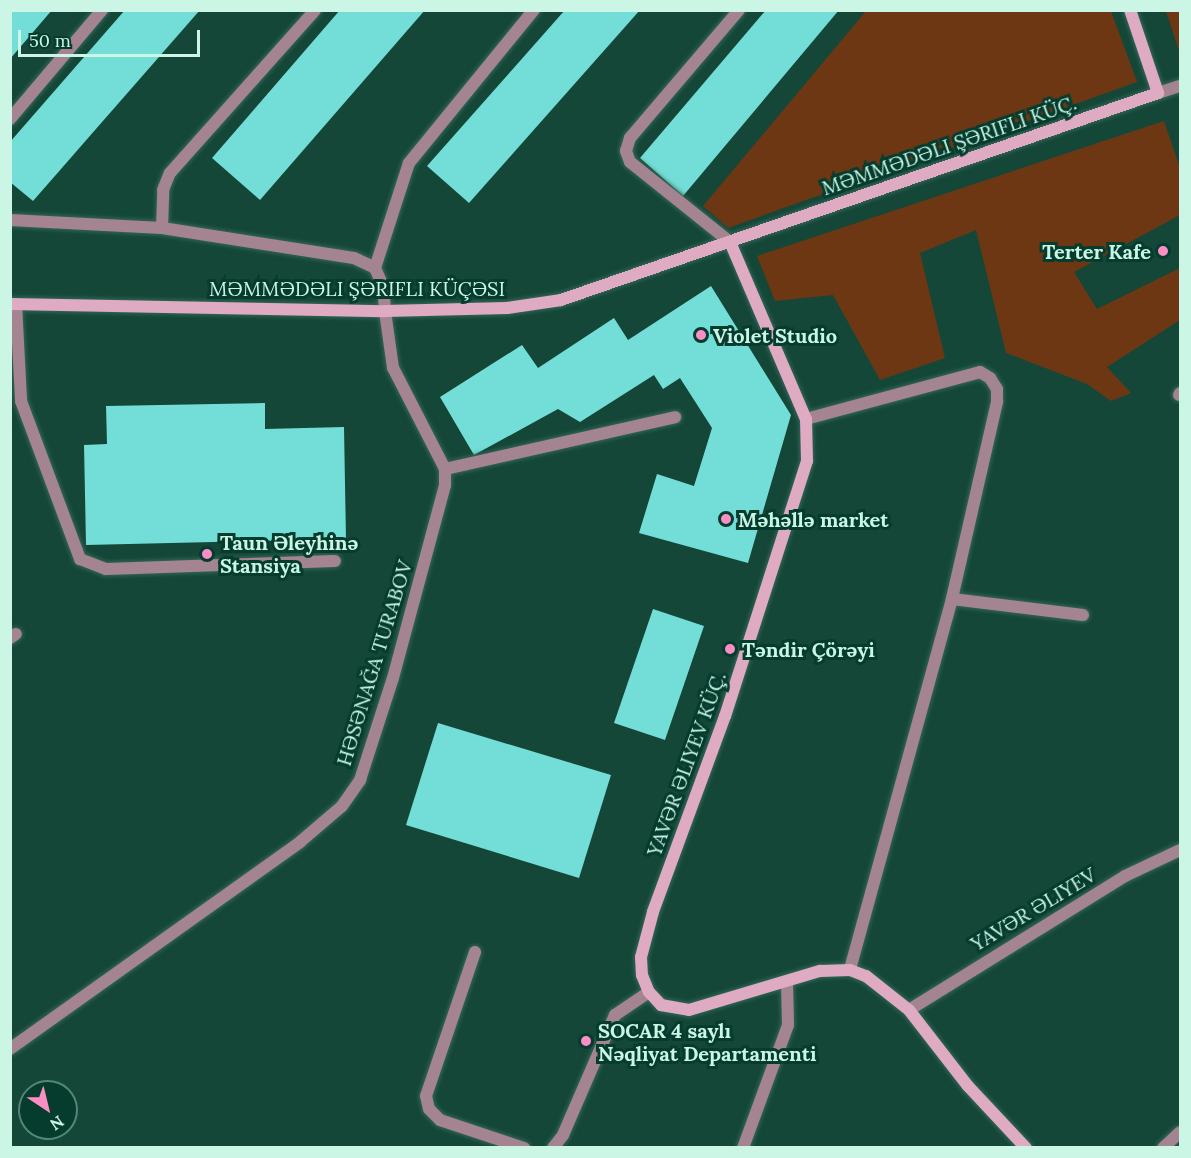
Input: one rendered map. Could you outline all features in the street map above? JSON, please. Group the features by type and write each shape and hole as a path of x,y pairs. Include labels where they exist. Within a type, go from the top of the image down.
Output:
{"street":[{"path":"10,119 102,10"},
{"path":"162,228 163,190 170,173 315,10"},
{"path":"534,10 409,163 375,268 383,286 393,368 445,469 675,417"},
{"path":"730,242 630,162 626,151 630,138 738,10"},
{"path":"1130,10 1158,93"},
{"name":"MƏMMƏDƏLI ŞƏRIFLI KÜÇ.","path":"730,242 1180,86"},
{"path":"10,220 162,228 333,253 375,268"},
{"name":"MƏMMƏDƏLI ŞƏRIFLI KÜÇƏSI","path":"13,304 385,311 507,308 561,300 730,242"},
{"name":"YAVƏR ƏLIYEV KÜÇ.","path":"649,992 641,957 653,912 725,716 803,482 809,437 806,419 730,242"},
{"path":"13,304 21,401 80,560 106,569 335,561"},
{"path":"806,419 980,372 990,378 997,389 997,402 952,599 850,970"},
{"name":"HƏSƏNAĞA TURABOV","path":"10,1049 300,842 342,806 360,780 393,678 442,503 445,469"},
{"path":"952,599 1083,615"},
{"name":"YAVƏR ƏLIYEV","path":"909,1010 1125,876 1180,850"},
{"path":"476,951 426,1096 429,1109 441,1120 524,1148"},
{"path":"553,1148 563,1135 615,1015 649,992 661,1005 689,1010 820,971 850,970 883,986 909,1010 968,1086 1026,1148"},
{"path":"743,1148 788,1025 787,982"},
{"path":"1163,1148 1180,1131"}],"shaded area":[{"path":"866,11 1111,11 1137,82 728,228 703,206"},
{"path":"1166,11 1180,11 1180,54"},
{"path":"1164,121 1180,168 1180,215 1074,272 1097,309 1180,268 1180,320 1107,367 1131,393 1111,401 1087,384 1006,353 976,230 920,253 945,358 880,380 833,295 775,301 757,256"}],"building":[{"path":"10,10 52,10 10,59"},
{"path":"125,10 200,10 33,201 10,182 10,142"},
{"path":"340,10 425,10 260,200 212,158"},
{"path":"565,10 640,10 469,203 427,166"},
{"path":"766,10 839,10 683,196 640,158"},
{"path":"711,286 791,415 748,563 639,533 657,474 694,486 712,428 680,378 663,389 654,375 580,422 558,409 474,455 440,397 522,345 538,368 614,318 628,340"},
{"name":"Taun Əleyhinə Stansiya","path":"265,403 265,429 344,427 346,539 86,545 84,445 107,444 106,406"},
{"path":"653,609 704,626 665,740 614,723"},
{"path":"438,723 611,775 579,878 406,825"}],"place":[{"name":"Terter Kafe","path":"1163,251"},
{"name":"Violet Studio","path":"701,335"},
{"name":"Məhəllə market","path":"726,519"},
{"name":"Taun Əleyhinə Stansiya","path":"207,554"},
{"name":"Təndir Çörəyi","path":"730,649"},
{"name":"SOCAR 4 saylı Nəqliyat Departamenti","path":"586,1041"}]}
